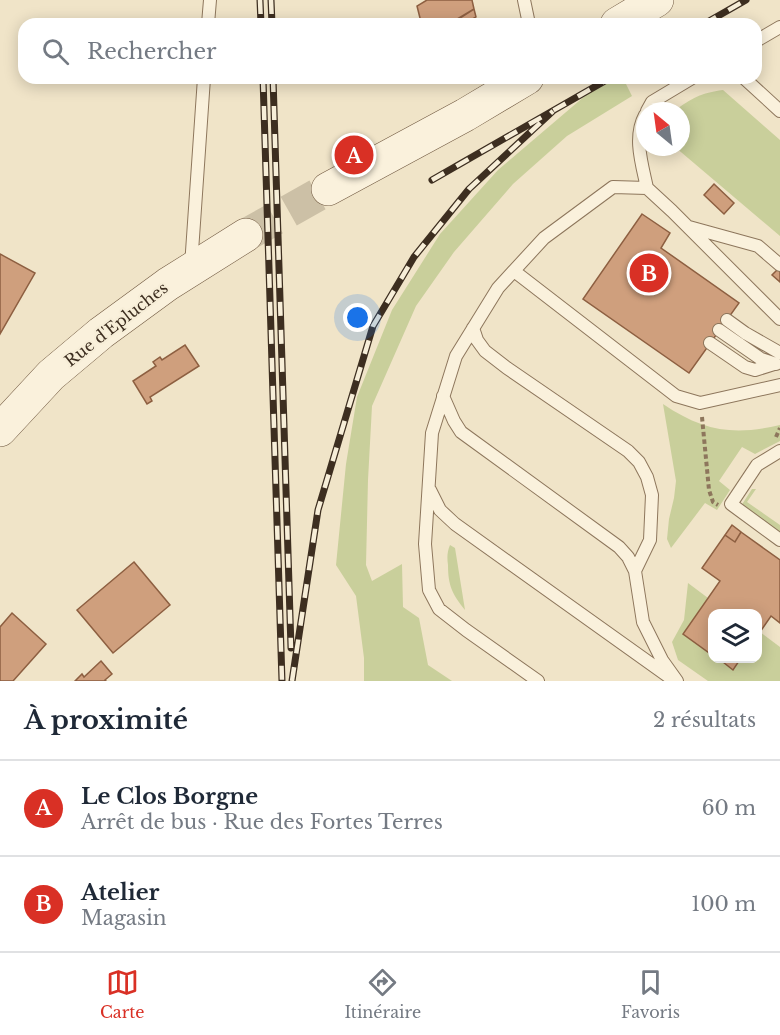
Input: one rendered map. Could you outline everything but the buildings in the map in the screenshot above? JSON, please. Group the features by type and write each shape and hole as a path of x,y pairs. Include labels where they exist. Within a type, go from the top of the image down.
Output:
{"street":[{"path":"627,18 657,0"},
{"path":"328,189 465,115 516,84"},
{"name":"Rue d'Epluches","path":"0,430 51,375 101,333 168,284 246,236"}],"lane":[{"path":"208,18 210,0"},
{"path":"524,0 528,18"},
{"path":"762,38 780,27"},
{"path":"190,270 204,84"},
{"path":"652,102 682,84"},
{"path":"751,84 780,111"},
{"path":"640,156 646,188 780,319"},
{"path":"538,681 439,609 429,590 425,544 432,433 456,356 498,288 544,238 613,187 646,188"},
{"path":"687,226 758,246 780,265"},
{"path":"514,271 676,396 700,403 780,385"},
{"path":"710,344 745,367 755,370 778,361 745,333 723,325"},
{"path":"473,328 484,351 628,451 639,462 647,477 652,495 650,540 635,571"},
{"path":"443,396 461,432 619,547 628,557 635,571 643,621 675,681"},
{"path":"780,450 757,465 731,504 780,540"},
{"path":"429,486 440,510 454,524 675,681"}],"path":[{"path":"700,403 709,490 713,502 719,506"}],"green space":[{"path":"599,84 626,84 632,96 567,136 513,184 454,252 416,306 372,406 366,565 372,581 402,564 403,607 419,618 428,665 452,681 364,681 364,658 356,596 336,565 346,464 357,397 392,310 440,234 498,170"},
{"path":"723,90 780,140 780,236 686,156 690,156 690,102 688,102"},
{"path":"663,404 692,420 719,429 748,430 780,425 780,441 755,454 742,447 719,481 730,490 717,510 705,503 671,548 667,539 676,481"},
{"path":"752,489 756,489 747,502 780,525 780,532 741,506"},
{"path":"450,545 455,548 465,610 450,584 447,557"},
{"path":"688,583 708,598 683,634 708,652 708,663 724,663 733,669 738,663 762,663 762,634 780,647 780,681 708,681 678,660 672,642 684,620"}],"tunnel":[{"path":"246,235 328,189"}],"railway":[{"path":"260,0 261,18"},
{"path":"271,0 272,18"},
{"path":"714,18 746,0"},
{"path":"263,84 282,681"},
{"path":"273,84 291,648"},
{"path":"432,180 600,84"},
{"path":"292,681 318,510 373,326 414,257 469,189 553,111"}],"place":[{"name":"Le Clos Borgne","path":"354,155"},
{"name":"Atelier","path":"649,273"}]}
